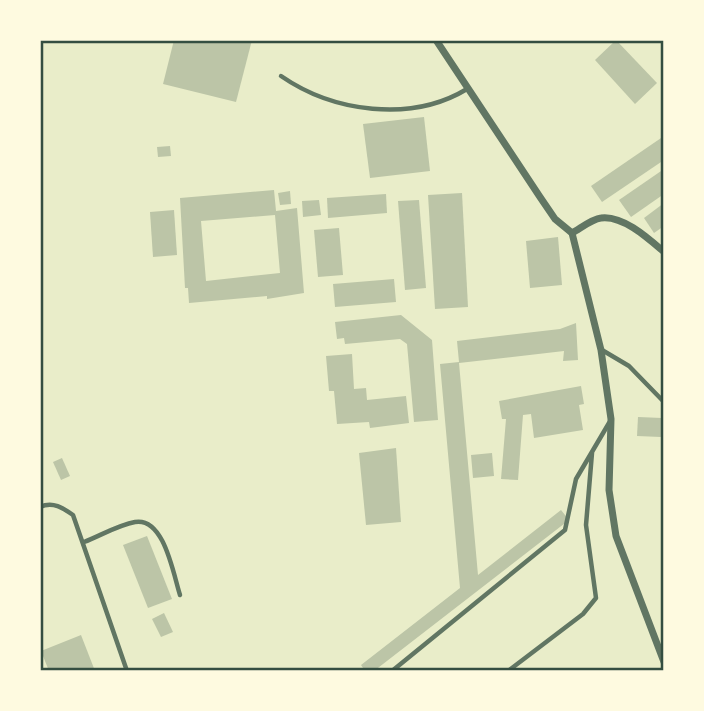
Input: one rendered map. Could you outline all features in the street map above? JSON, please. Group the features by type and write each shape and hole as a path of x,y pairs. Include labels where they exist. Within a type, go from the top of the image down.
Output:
{"street":[{"path":"436,40 555,219 572,233 601,350 611,419 609,490 616,536 664,662"},
{"path":"572,233 599,218 608,218 622,222 664,252"}],"lane":[{"path":"281,76 305,92 332,103 401,110 435,104 467,89"},
{"path":"601,350 629,366 664,402"},
{"path":"392,671 565,530 576,479 611,419"},
{"path":"508,671 583,614 596,598 586,525 592,452"},
{"path":"40,507 47,504 62,507 73,515 127,671"},
{"path":"84,542 136,522 148,522 158,530 180,594"}],"building":[{"path":"174,40 252,40 236,102 163,84"},
{"path":"616,40 657,83 635,104 595,60"},
{"path":"424,117 430,171 370,178 363,124"},
{"path":"664,136 664,160 602,202 591,186"},
{"path":"170,146 171,156 158,157 157,147"},
{"path":"664,169 664,194 631,217 619,200"},
{"path":"274,190 276,211 297,208 304,293 267,299 267,296 189,303 188,288 185,288 180,198","holes":["275,215 280,273 206,281 201,221"]},
{"path":"290,191 291,204 280,205 278,193"},
{"path":"462,193 468,307 435,309 428,195"},
{"path":"386,194 387,213 328,218 327,198"},
{"path":"319,200 321,215 303,217 302,201"},
{"path":"419,200 426,288 405,290 398,201"},
{"path":"664,203 664,226 654,233 644,218"},
{"path":"174,210 177,255 153,257 150,212"},
{"path":"339,228 343,275 318,277 314,230"},
{"path":"558,237 562,285 530,288 526,241"},
{"path":"394,279 396,302 335,307 333,284"},
{"path":"401,315 432,340 438,420 414,422 407,344 400,339 345,344 344,338 337,339 335,322"},
{"path":"576,323 578,360 563,361 564,351 459,363 478,575 561,510 569,520 374,671 365,671 361,665 460,588 440,364 459,362 457,341 560,329"},
{"path":"352,354 354,389 366,388 367,400 406,396 409,423 370,428 369,422 337,424 334,391 329,391 326,356"},
{"path":"581,386 584,404 579,405 583,430 534,438 531,414 523,415 518,480 501,479 506,419 502,419 499,401"},
{"path":"638,417 662,418 661,437 637,436"},
{"path":"396,448 401,522 366,525 359,453"},
{"path":"492,453 494,476 473,478 471,455"},
{"path":"62,458 70,476 61,480 53,462"},
{"path":"147,536 172,599 148,608 123,545"},
{"path":"164,613 173,632 161,637 152,619"},
{"path":"81,635 95,671 49,671 41,651"}]}
